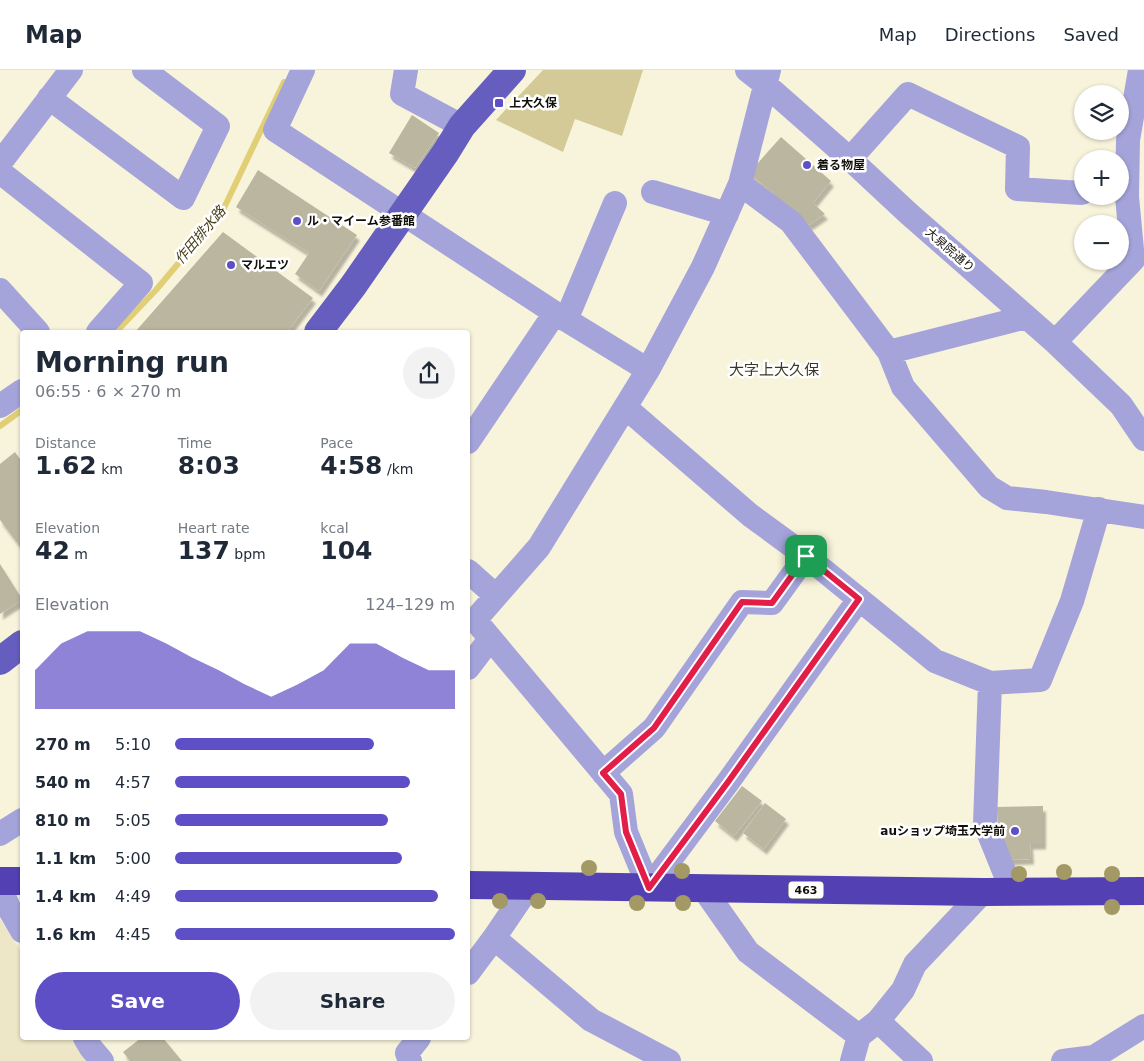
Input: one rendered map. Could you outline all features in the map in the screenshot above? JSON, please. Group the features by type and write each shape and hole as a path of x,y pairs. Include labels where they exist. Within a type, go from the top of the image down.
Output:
{"highway":[{"path":"0,881 20,881"},
{"name":"463","path":"470,884 983,892 1144,891"}],"main road":[{"path":"320,330 353,286 462,126 512,70"},
{"path":"0,661 20,646"}],"street":[{"path":"0,163 71,70"},
{"path":"49,98 183,198 218,126 144,70"},
{"path":"303,70 275,130 560,317 648,370"},
{"path":"406,70 402,94 462,126"},
{"name":"大泉院通り","path":"747,70 768,77 850,159 1055,342 1121,405 1144,439"},
{"path":"1127,150 1140,70"},
{"path":"649,888 626,832 621,794 475,620 539,547 648,370 703,267 740,184 768,77"},
{"path":"850,159 908,94 1018,147 1017,189 1074,193"},
{"path":"0,172 141,283 100,330"},
{"path":"740,184 792,222 889,352 903,387 989,487 1006,498 1144,517"},
{"path":"653,192 727,214"},
{"path":"470,439 560,317 615,203"},
{"path":"1055,342 1133,260 1125,205"},
{"path":"0,290 36,330"},
{"path":"889,352 1026,318"},
{"path":"0,406 20,392"},
{"path":"625,407 750,515 806,556 935,661 990,683 1040,680 1072,600 1099,510"},
{"path":"603,773 654,728 742,602 772,603 806,556"},
{"path":"470,573 496,596"},
{"path":"649,888 728,782 859,599"},
{"path":"470,665 490,638"},
{"path":"990,683 985,824 1012,892"},
{"path":"0,834 20,821"},
{"path":"470,970 530,885"},
{"path":"0,888 20,928"},
{"path":"703,888 748,952 921,1061"},
{"path":"852,1061 869,1028 903,990 916,964 983,892"},
{"path":"494,938 592,1020 669,1061"},
{"path":"1063,1061 1094,1057 1144,1026"},
{"path":"410,1061 407,1053 417,1040"}],"shaded area":[{"path":"543,70 643,70 622,136 575,119 563,152 496,120"},
{"path":"0,919 20,950 20,1040 78,1040 92,1061 0,1061"}],"building":[{"path":"412,115 439,133 415,168 389,153"},
{"path":"781,137 831,181 813,203 825,214 809,225 749,173"},
{"name":"ル・マイーム参番館","path":"258,170 357,235 319,291 295,274 309,253 236,207"},
{"name":"マルエツ","path":"223,232 313,298 289,330 137,330"},
{"path":"15,452 20,459 20,546 0,520 0,464"},
{"path":"0,564 20,596 20,601 0,614"},
{"path":"742,786 762,801 734,836 715,821"},
{"path":"765,803 786,819 764,849 743,833"},
{"path":"1043,806 1043,844 1030,844 1031,859 1005,860 998,844 997,807"},
{"path":"138,1040 165,1040 182,1061 130,1061 123,1052"}],"waterway":[{"name":"作田排水路","path":"118,330 156,290 223,210 284,82"},
{"name":"作田排水路","path":"0,426 20,411"}],"place":[{"name":"上大久保","path":"499,103"},
{"name":"着る物屋","path":"807,165"},
{"name":"ル・マイーム参番館","path":"297,221"},
{"name":"マルエツ","path":"231,265"},
{"name":"auショップ埼玉大学前","path":"1015,831"}],"district":[{"name":"大字上大久保","path":"774,370"}],"route":[{"path":"806,556 859,599 728,782 649,888 626,832 621,794 603,773 654,728 742,602 772,603 806,556"}]}
